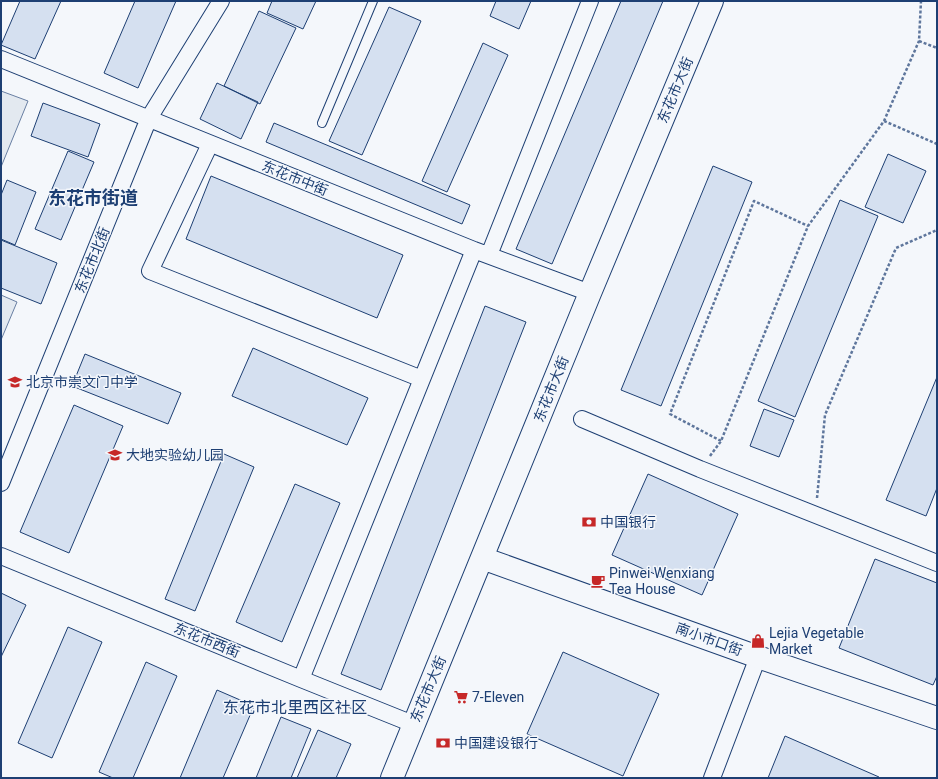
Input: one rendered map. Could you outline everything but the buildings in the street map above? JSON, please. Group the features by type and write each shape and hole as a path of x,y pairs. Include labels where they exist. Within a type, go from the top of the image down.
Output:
{"street":[{"name":"东花市北街","path":"1,483 149,118 221,1"},
{"path":"301,679 422,379 481,252 590,1"},
{"name":"东花市大街","path":"392,778 590,293 712,1"},
{"name":"东花市中街","path":"1,59 481,252 590,293"},
{"path":"210,144 150,271 422,379"},
{"path":"582,419 700,469 937,563"},
{"name":"东花市西街","path":"1,556 413,724"},
{"name":"南小市口街","path":"482,558 758,657 937,718"},
{"path":"712,778 758,657"}],"lane":[{"path":"322,123 373,1"}],"path":[{"path":"700,469 721,441 808,226 884,121 919,41 921,1"},
{"path":"919,41 937,48"},
{"path":"884,121 937,144"},
{"path":"721,441 670,414 754,201 808,226"},
{"path":"815,515 825,415 892,255 896,248 937,230"}],"shaded area":[{"path":"1,91 28,101 1,167"},
{"path":"1,295 17,302 1,340"}],"place":[{"name":"北京市崇文门中学","path":"15,382"},
{"name":"大地实验幼儿园","path":"115,455"},
{"name":"中国银行","path":"589,522"},
{"name":"Pinwei Wenxiang Tea House","path":"598,581"},
{"name":"Lejia Vegetable Market","path":"758,641"},
{"name":"7-Eleven","path":"461,697"},
{"name":"中国建设银行","path":"443,743"}],"district":[{"name":"东花市街道","path":"93,198"},
{"name":"东花市北里西区社区","path":"295,707"}]}
